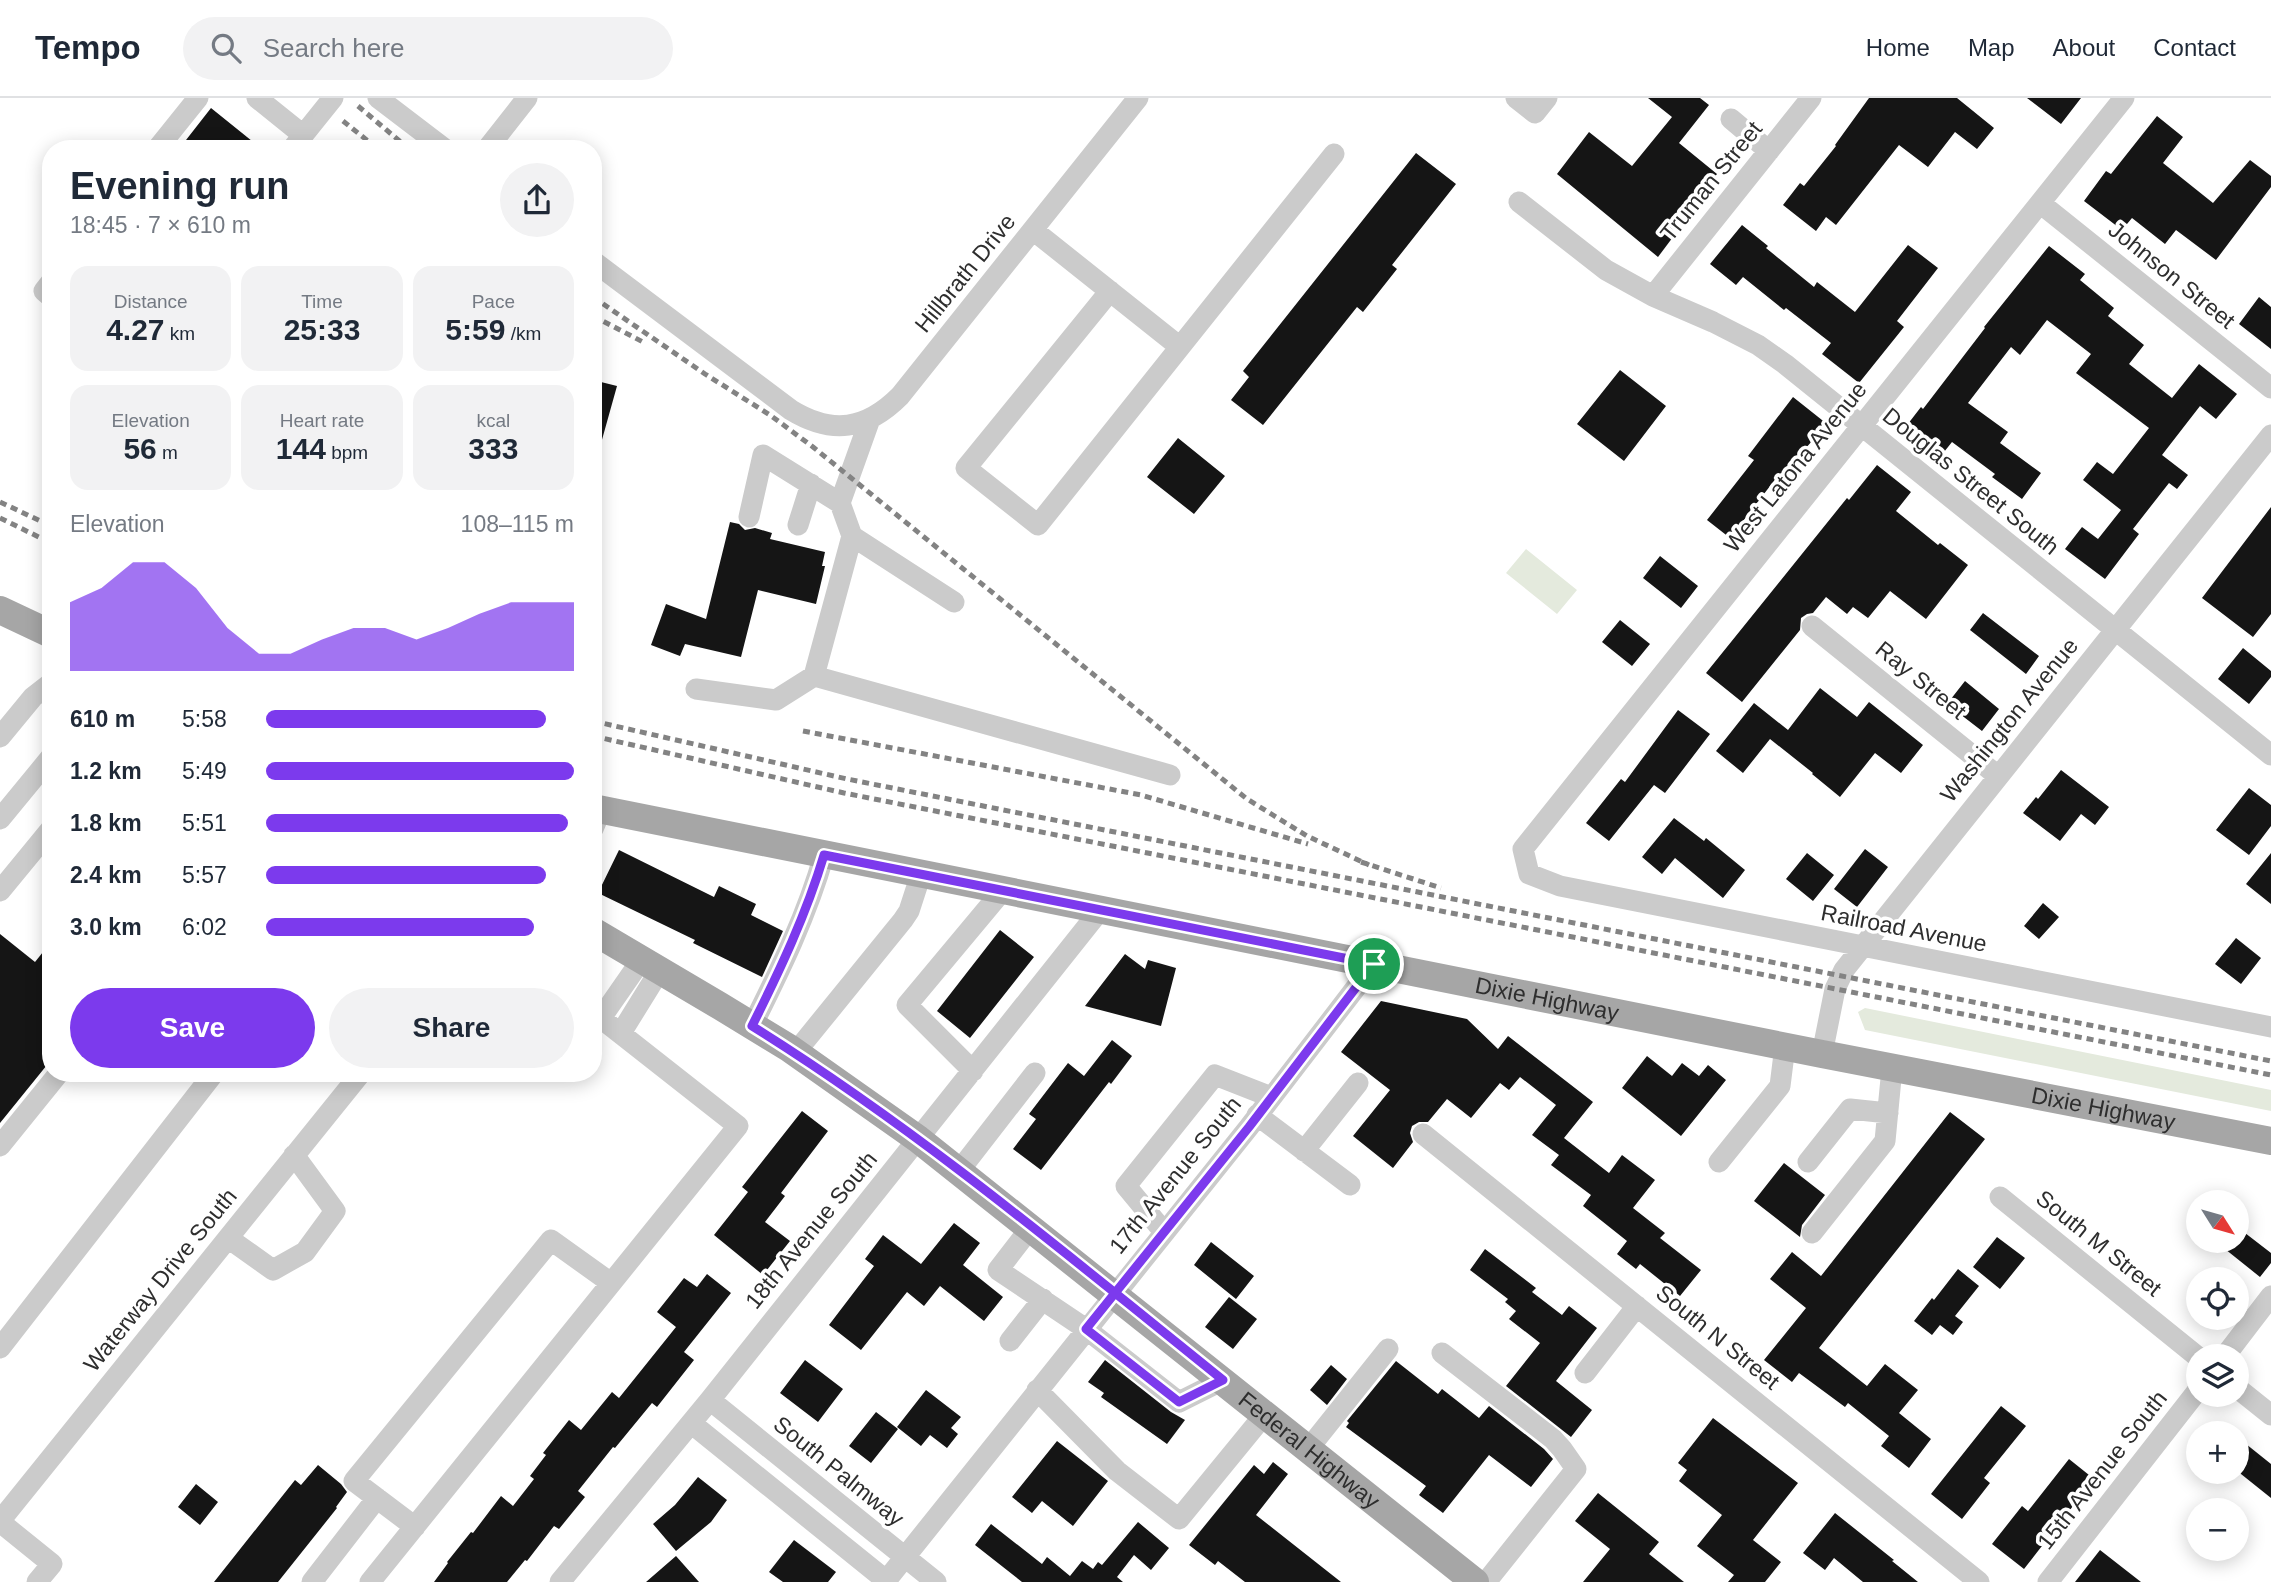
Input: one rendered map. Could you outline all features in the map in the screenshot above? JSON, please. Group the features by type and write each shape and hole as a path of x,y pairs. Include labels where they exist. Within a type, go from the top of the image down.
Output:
{"main road":[{"path":"0,610 42,630"},
{"name":"Dixie Highway","path":"602,817 824,855 2271,1141"},
{"name":"Federal Highway","path":"602,936 795,1053 918,1139 1475,1582"}],"street":[{"path":"164,140 198,98"},
{"path":"257,98 295,140"},
{"path":"299,140 333,98"},
{"path":"378,98 433,140"},
{"path":"494,140 527,98"},
{"name":"Hillbrath Drive","path":"602,268 804,418 832,426 847,426 870,419 888,408 900,396 1138,98"},
{"path":"1516,98 1535,113 1547,98"},
{"name":"Truman Street","path":"1653,296 1811,98"},
{"name":"West Latona Avenue","path":"1529,874 1523,849 2124,98"},
{"path":"1731,119 1769,150"},
{"path":"1110,291 966,468 1038,525 1334,154"},
{"name":"Douglas Street South","path":"1519,202 1605,270 1653,296 1758,345 1785,364 2271,755"},
{"name":"Johnson Street","path":"2040,203 2271,388"},
{"path":"1033,230 1180,346"},
{"path":"840,503 870,419"},
{"name":"Washington Avenue","path":"1822,1054 1835,989 1844,970 2271,435"},
{"path":"696,689 776,700 814,676 852,536 840,503 764,455 750,517"},
{"path":"798,525 811,484"},
{"path":"852,536 954,602"},
{"name":"Ray Street","path":"1812,626 1998,776"},
{"path":"814,676 1170,775"},
{"path":"2,735 33,696 42,690"},
{"path":"0,820 42,768"},
{"path":"0,891 42,840"},
{"path":"752,1026 798,929 824,855"},
{"path":"795,1053 903,920 909,911 921,874"},
{"name":"Railroad Avenue","path":"1529,874 1560,886 2271,1027"},
{"path":"972,1071 907,1005 1003,890"},
{"name":"18th Avenue South","path":"570,1578 1101,909"},
{"path":"602,1010 651,964"},
{"path":"621,1033 651,964"},
{"name":"17th Avenue South","path":"886,1581 1374,964"},
{"path":"370,1582 738,1126 602,1019"},
{"path":"1719,1162 1780,1086 1785,1046"},
{"path":"1812,1233 1885,1141 1892,1068"},
{"path":"959,1171 1035,1073"},
{"path":"1164,1232 1126,1186 1215,1075 1271,1097"},
{"path":"0,1146 52,1082"},
{"path":"0,1348 207,1082"},
{"name":"Waterway Drive South","path":"0,1522 354,1082"},
{"path":"1304,1151 1358,1083"},
{"path":"1808,1163 1850,1109 1888,1113"},
{"path":"1257,1115 1349,1185"},
{"name":"South N Street","path":"1423,1134 1979,1582"},
{"path":"228,1238 273,1270 305,1252 335,1210 294,1155"},
{"name":"South M Street","path":"2000,1197 2186,1347"},
{"path":"1031,1227 999,1270 1086,1329 1179,1402 1223,1380"},
{"path":"415,1527 354,1480 551,1240 611,1283"},
{"path":"2234,1344 2271,1296"},
{"path":"1010,1341 1043,1299"},
{"path":"1585,1373 1637,1306"},
{"path":"1309,1448 1388,1349"},
{"path":"1442,1353 1553,1439 1576,1469 1486,1582"},
{"path":"1037,1390 1117,1471 1179,1520 1265,1414"},
{"path":"2249,1397 2271,1415"},
{"name":"South Palmway","path":"710,1400 936,1582"},
{"name":"15th Avenue South","path":"2048,1582 2186,1405"},
{"path":"691,1423 886,1581"},
{"path":"312,1582 377,1498"},
{"path":"0,1522 51,1564 37,1582"}],"shaded area":[{"path":"1526,549 1577,590 1557,614 1506,573"},
{"path":"1865,1008 2271,1090 2271,1111 1865,1030 1858,1012"}],"building":[{"path":"1648,98 1700,98 1709,105 1679,143 1717,174 1672,231 1676,233 1658,257 1557,174 1589,132 1632,166 1672,117"},
{"path":"1869,98 1957,98 1994,128 1977,149 1955,132 1928,167 1899,145 1836,225 1826,217 1816,231 1783,205 1800,183 1804,186"},
{"path":"2027,98 2081,98 2061,124"},
{"path":"211,108 251,140 186,140"},
{"path":"2157,116 2183,137 2163,163 2213,203 2250,160 2271,176 2271,187 2216,260 2176,230 2165,244 2132,218 2122,230 2084,201 2106,171 2111,174"},
{"path":"1416,153 1456,184 1392,265 1397,269 1363,312 1357,307 1263,425 1231,400 1249,377 1243,371"},
{"path":"1742,225 1814,287 1817,282 1855,312 1908,245 1938,268 1897,321 1904,327 1859,383 1822,354 1831,343 1743,277 1736,285 1710,264"},
{"path":"2049,246 2085,274 2080,280 2114,308 2108,316 2144,345 2129,364 2172,398 2199,364 2237,394 2216,419 2200,406 2162,455 2188,475 2177,489 2169,483 2133,529 2139,534 2105,579 2065,549 2082,527 2098,539 2121,510 2083,480 2097,462 2113,474 2149,428 2076,373 2091,354 2047,320 2020,355 2011,347 1968,403 2008,432 2000,443 2041,473 2022,499 1992,477 1995,474 1952,442 1940,457 1904,429 1921,407 1923,409"},
{"path":"2259,297 2271,307 2271,349 2239,324"},
{"path":"1620,370 1666,406 1624,461 1577,424"},
{"path":"602,382 617,386 602,440"},
{"path":"1793,397 1827,424 1782,480 1777,477 1730,538 1707,520 1754,460 1748,456"},
{"path":"1178,438 1225,476 1194,514 1147,477"},
{"path":"1877,465 1911,492 1896,511 1968,565 1926,619 1890,591 1868,618 1853,607 1847,614 1826,597 1813,613 1801,618 1800,630 1742,702 1706,673 1847,498 1849,500"},
{"path":"2271,507 2271,614 2253,637 2202,598"},
{"path":"730,522 739,524 745,530 755,528 772,533 770,539 825,552 822,566 825,566 816,604 758,590 741,657 685,644 680,656 651,645 666,604 706,619"},
{"path":"1660,556 1698,586 1681,608 1643,578"},
{"path":"1983,613 2039,656 2026,674 1970,630"},
{"path":"1620,620 1650,644 1632,666 1602,642"},
{"path":"2243,648 2271,671 2271,677 2249,704 2218,679"},
{"path":"1965,681 1999,709 1982,731 1947,704"},
{"path":"1820,688 1857,717 1869,702 1923,745 1901,773 1875,753 1840,797 1770,739 1743,773 1716,751 1754,703 1788,730"},
{"path":"1678,710 1710,734 1665,793 1654,785 1609,841 1586,823 1621,779 1625,782"},
{"path":"2061,770 2109,807 2095,825 2081,814 2060,841 2023,813"},
{"path":"2249,788 2271,805 2271,826 2249,855 2216,830"},
{"path":"1674,818 1704,841 1706,838 1745,870 1723,898 1675,858 1662,874 1642,857"},
{"path":"1865,849 1888,867 1857,907 1834,889"},
{"path":"619,850 714,897 719,886 756,904 751,915 783,931 762,977 693,943 695,940 602,895 602,885"},
{"path":"1807,853 1834,875 1813,901 1786,879"},
{"path":"2271,853 2271,904 2246,884"},
{"path":"2043,903 2059,917 2039,939 2024,926"},
{"path":"1000,930 1034,957 970,1038 937,1011"},
{"path":"0,934 35,962 42,953 42,1071 0,1123"},
{"path":"2236,938 2261,958 2241,984 2215,964"},
{"path":"1125,954 1145,969 1148,960 1176,968 1161,1026 1085,1006"},
{"path":"1381,1001 1467,1019 1498,1049 1508,1036 1593,1102 1564,1138 1609,1173 1622,1155 1655,1180 1633,1208 1665,1233 1660,1238 1701,1270 1680,1296 1640,1264 1636,1269 1617,1254 1627,1241 1583,1206 1591,1195 1551,1165 1559,1155 1532,1135 1556,1105 1520,1077 1509,1090 1500,1083 1471,1118 1447,1099 1428,1122 1419,1122 1412,1126 1410,1133 1413,1142 1393,1168 1353,1136 1390,1090 1341,1052"},
{"path":"1112,1040 1132,1056 1041,1170 1013,1149 1036,1119 1029,1114 1068,1063 1084,1076"},
{"path":"1647,1056 1672,1076 1682,1063 1699,1076 1708,1065 1726,1080 1681,1136 1622,1088"},
{"path":"802,1111 828,1131 781,1193 785,1196 765,1222 790,1241 763,1275 714,1235 748,1192 742,1187"},
{"path":"1950,1112 1985,1139 1819,1348 1867,1386 1885,1364 1918,1390 1899,1413 1931,1439 1909,1468 1881,1446 1889,1436 1848,1403 1845,1407 1799,1373 1792,1382 1764,1360 1806,1308 1770,1279 1792,1252 1821,1276"},
{"path":"1784,1163 1825,1195 1802,1225 1800,1237 1754,1201"},
{"path":"954,1223 980,1243 963,1265 1003,1297 984,1321 940,1286 924,1306 907,1292 861,1350 829,1325 874,1266 865,1259 883,1235 921,1264"},
{"path":"2249,1236 2271,1253 2271,1263 2260,1277 2230,1253 2249,1253"},
{"path":"1997,1237 2025,1258 2000,1289 1973,1267"},
{"path":"1211,1242 1254,1276 1236,1299 1194,1265"},
{"path":"1485,1249 1536,1288 1532,1292 1562,1315 1569,1306 1597,1328 1556,1381 1592,1410 1571,1437 1506,1386 1540,1343 1509,1319 1516,1311 1505,1302 1508,1299 1470,1270"},
{"path":"1958,1269 1979,1286 1955,1316 1963,1322 1953,1335 1940,1325 1932,1335 1914,1321"},
{"path":"707,1274 731,1293 684,1352 694,1360 657,1407 652,1403 615,1448 613,1447 578,1491 585,1497 559,1529 554,1526 507,1582 434,1582 501,1496 513,1506 534,1479 530,1476 546,1455 543,1453 569,1420 581,1430 612,1392 619,1398 676,1327 657,1312 684,1278 697,1287"},
{"path":"1229,1297 1257,1319 1233,1349 1205,1327"},
{"path":"805,1360 843,1389 818,1422 780,1393"},
{"path":"1105,1360 1185,1420 1167,1444 1101,1397 1104,1393 1088,1382"},
{"path":"1396,1361 1438,1394 1442,1389 1479,1418 1489,1406 1553,1459 1531,1487 1489,1455 1443,1513 1419,1495 1426,1486 1346,1427 1349,1423 1347,1421"},
{"path":"1331,1365 1347,1379 1327,1405 1310,1390"},
{"path":"926,1390 961,1417 951,1428 958,1434 947,1448 930,1435 921,1446 897,1427"},
{"path":"2001,1406 2026,1426 1984,1478 1990,1483 1962,1519 1931,1494"},
{"path":"876,1412 898,1429 871,1463 849,1446"},
{"path":"1713,1418 1798,1483 1753,1540 1781,1562 1765,1582 1728,1582 1734,1575 1697,1546 1722,1515 1679,1481 1687,1470 1678,1463"},
{"path":"1057,1441 1108,1481 1073,1526 1042,1501 1032,1513 1012,1497"},
{"path":"2249,1446 2271,1464 2271,1498 2249,1480"},
{"path":"2069,1459 2094,1479 2024,1569 1992,1544 2022,1506 2028,1511"},
{"path":"1273,1462 1288,1474 1256,1515 1341,1582 1245,1582 1218,1561 1215,1565 1189,1545 1254,1465 1264,1474"},
{"path":"318,1465 347,1492 278,1582 214,1582 295,1480 301,1485"},
{"path":"698,1477 727,1500 711,1522 676,1551 653,1524 675,1505"},
{"path":"196,1484 218,1502 200,1525 178,1507"},
{"path":"1598,1493 1659,1542 1649,1554 1684,1582 1583,1582 1610,1549 1575,1521"},
{"path":"1835,1513 1918,1582 1863,1582 1834,1558 1825,1570 1803,1553"},
{"path":"1138,1522 1169,1548 1151,1570 1134,1555 1117,1577 1123,1582 1022,1582 975,1545 991,1524 1042,1564 1047,1557 1070,1576 1082,1561 1093,1569 1098,1562 1102,1565"},
{"path":"794,1540 836,1572 828,1582 783,1582 769,1572"},
{"path":"2100,1550 2141,1582 2075,1582"},
{"path":"676,1556 699,1582 646,1582"}],"railway":[{"path":"358,106 398,140"},
{"path":"343,121 367,140"},
{"path":"602,303 770,415 813,447 1247,799 1307,836 1369,865"},
{"path":"602,321 643,342"},
{"path":"0,502 42,522"},
{"path":"0,518 42,539"},
{"path":"602,723 847,779 2271,1061"},
{"path":"803,731 1141,795 1308,844"},
{"path":"602,738 844,793 2271,1075"},
{"path":"1361,862 1441,888"}],"route":[{"path":"1374,964 824,855 798,929 752,1026 789,1048 918,1139 1115,1293 1223,1380 1179,1402 1086,1329 1105,1306 1115,1293 1249,1127 1374,964"}]}
